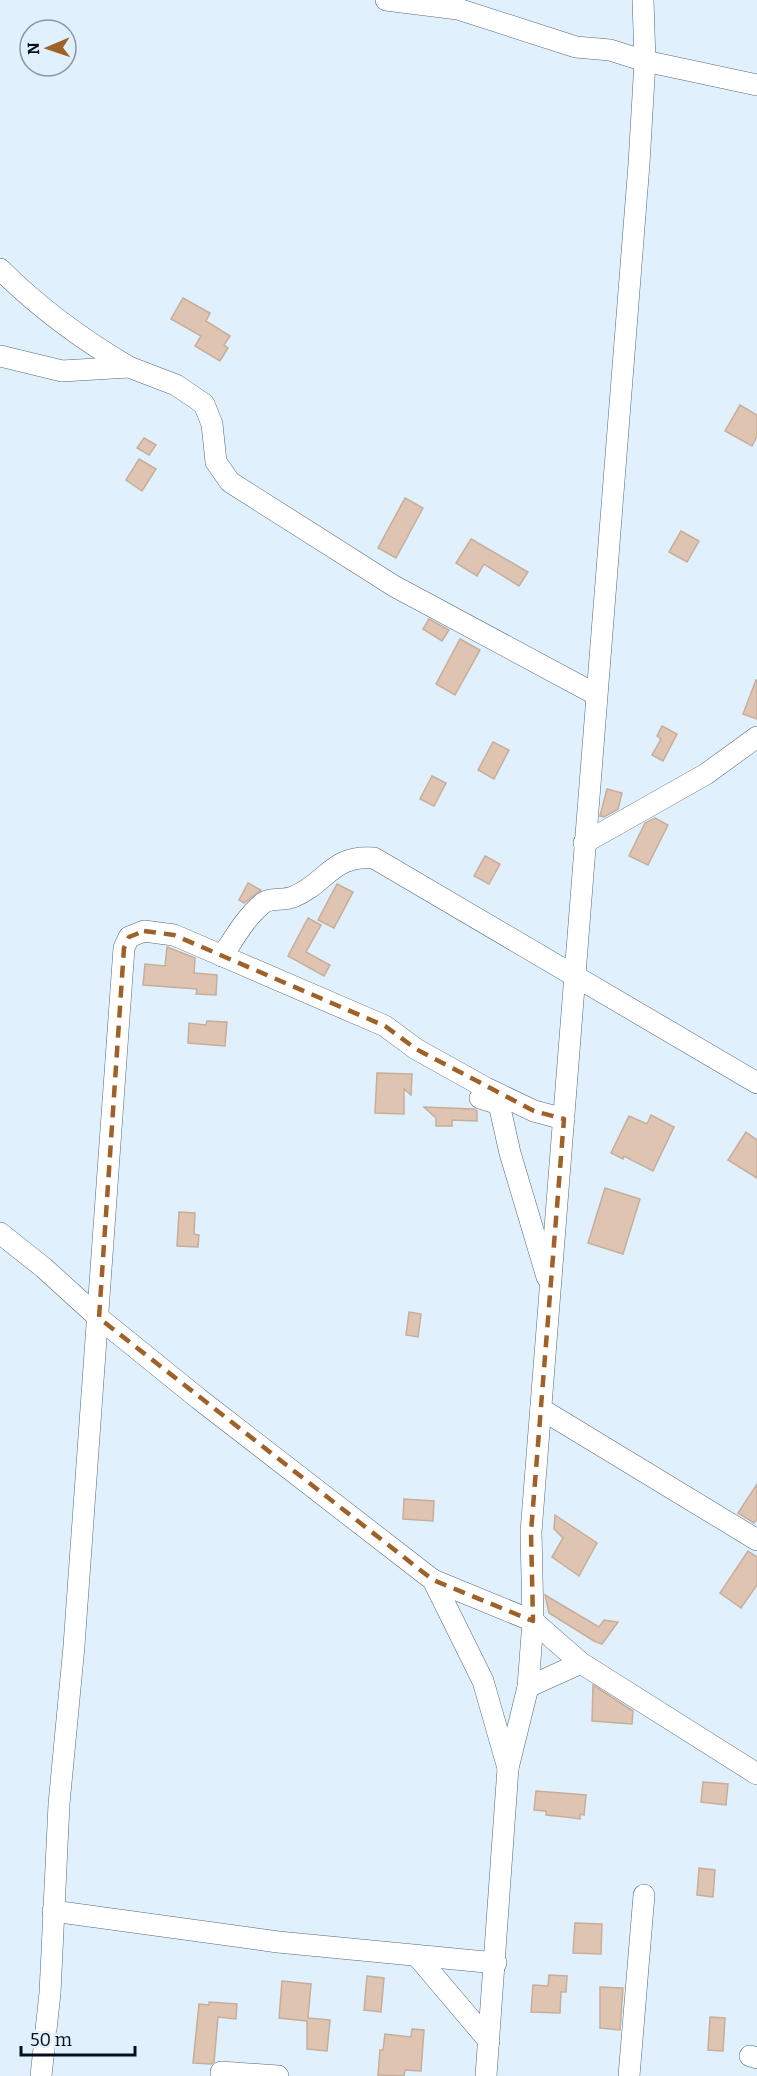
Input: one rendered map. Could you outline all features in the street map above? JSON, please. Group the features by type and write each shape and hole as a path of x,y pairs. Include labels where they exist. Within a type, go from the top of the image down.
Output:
{"street":[{"path":"386,0 458,9 576,47 610,50 645,61 757,85"},
{"path":"486,2076 496,1963 508,1768 528,1687 533,1622 531,1532 645,61 643,0"},
{"path":"0,269 20,289 93,345 129,367 176,385 204,404 212,424 216,462 230,482 394,586 595,694"},
{"path":"0,356 62,371 129,367"},
{"path":"584,843 706,774 757,737"},
{"path":"222,956 252,912 264,901 298,895 334,868 356,857 374,858 757,1083"},
{"path":"41,2076 50,1993 59,1804 74,1646 99,1318 124,948 129,937 144,931 174,934 385,1026 424,1053 534,1111 564,1119"},
{"path":"424,1053 428,1070 473,1096 499,1104 510,1153 551,1289"},
{"path":"0,1233 44,1268 99,1318 433,1580 533,1622 581,1663 757,1774"},
{"path":"541,1409 757,1540"},
{"path":"433,1580 483,1681 508,1768"},
{"path":"528,1687 581,1663"},
{"path":"629,2076 644,1894"},
{"path":"53,1911 278,1942 496,1963"},
{"path":"417,1956 489,2041"},
{"path":"221,2072 278,2076"}],"highlighted area":[{"path":"144,931 174,935 385,1026 416,1049 534,1111 564,1119 531,1532 533,1621 433,1580 99,1318 124,948 129,937"}],"building":[{"path":"183,298 210,313 206,321 230,336 224,345 228,348 220,361 195,346 201,336 171,319"},
{"path":"740,405 757,415 757,436 752,446 725,431"},
{"path":"144,438 156,445 149,455 137,448"},
{"path":"139,459 156,469 142,491 126,480"},
{"path":"405,498 423,508 396,558 378,548"},
{"path":"681,531 699,541 687,562 669,552"},
{"path":"471,539 528,572 519,586 484,564 477,576 456,563"},
{"path":"429,619 449,630 442,641 423,629"},
{"path":"460,639 480,650 455,695 436,684"},
{"path":"757,680 757,719 743,714"},
{"path":"662,726 677,734 663,761 652,755 661,739 657,736"},
{"path":"493,742 509,750 494,779 478,770"},
{"path":"432,776 446,783 434,806 420,799"},
{"path":"607,789 622,793 618,809 604,817 600,816"},
{"path":"655,818 668,825 648,865 629,856 645,823"},
{"path":"485,856 500,864 489,884 474,876"},
{"path":"248,883 261,890 244,903 239,900"},
{"path":"337,884 353,892 334,928 318,920"},
{"path":"308,918 321,925 306,952 330,965 324,976 288,956"},
{"path":"167,947 195,958 194,973 217,975 216,995 196,994 197,989 143,985 145,964 165,966"},
{"path":"207,1021 227,1022 225,1046 188,1043 189,1023 206,1025"},
{"path":"377,1073 412,1074 411,1095 404,1089 404,1114 375,1113"},
{"path":"424,1107 474,1109 477,1111 477,1121 452,1120 452,1126 436,1126 436,1118"},
{"path":"651,1115 674,1127 653,1171 624,1156 623,1159 611,1153 629,1116 647,1124"},
{"path":"746,1132 757,1140 757,1178 728,1160"},
{"path":"605,1188 640,1199 623,1254 588,1243"},
{"path":"179,1212 195,1213 194,1234 199,1235 198,1247 177,1246"},
{"path":"409,1312 421,1314 418,1337 406,1335"},
{"path":"757,1484 757,1519 754,1523 738,1513"},
{"path":"404,1499 434,1501 433,1521 403,1519"},
{"path":"555,1515 597,1543 579,1576 552,1557 563,1538 554,1529"},
{"path":"748,1551 757,1557 757,1585 741,1608 720,1593"},
{"path":"545,1595 599,1627 604,1620 618,1622 602,1644 549,1613"},
{"path":"593,1685 633,1711 632,1724 592,1721"},
{"path":"703,1782 728,1784 726,1805 701,1802"},
{"path":"536,1791 586,1795 584,1815 580,1814 580,1819 546,1815 546,1811 534,1810"},
{"path":"699,1868 715,1870 713,1897 697,1895"},
{"path":"575,1923 602,1924 601,1954 573,1953"},
{"path":"549,1975 567,1976 566,1992 561,1992 560,2013 531,2012 533,1985 548,1986"},
{"path":"367,1976 384,1978 381,2012 364,2010"},
{"path":"282,1981 311,1984 308,2018 330,2020 327,2051 307,2049 307,2021 279,2018"},
{"path":"600,1987 623,1988 620,2030 600,2028"},
{"path":"209,2002 237,2004 236,2019 218,2017 214,2062 211,2064 193,2063 199,2004 209,2005"},
{"path":"710,2017 725,2018 723,2051 708,2050"},
{"path":"412,2029 424,2030 421,2071 405,2070 404,2076 378,2075 380,2050 383,2050 385,2034 411,2037"}]}
